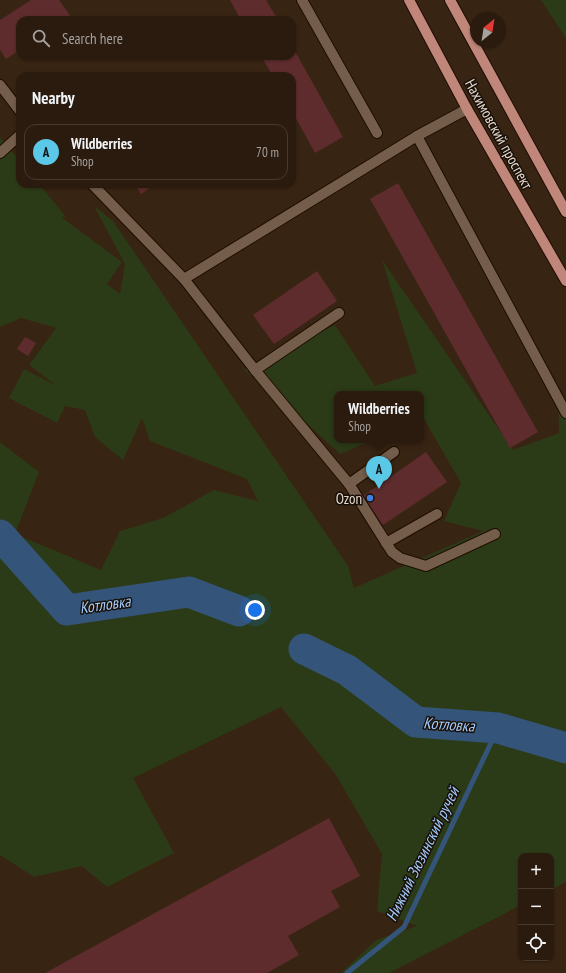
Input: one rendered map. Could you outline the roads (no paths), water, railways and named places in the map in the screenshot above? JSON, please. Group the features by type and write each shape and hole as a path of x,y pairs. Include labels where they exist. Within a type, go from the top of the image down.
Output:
{"main road":[{"name":"Нахимовский проспект","path":"409,0 467,109 566,281"},
{"name":"Нахимовский проспект","path":"450,0 566,212"}],"lane":[{"path":"302,0 377,133"},
{"path":"0,85 16,106"},
{"path":"184,279 417,136 467,109"},
{"path":"417,136 566,413"},
{"path":"0,153 16,139"},
{"path":"96,188 184,279 255,370 349,484 392,552 400,558 426,566 495,534"},
{"path":"255,370 339,313"},
{"path":"349,484 394,452"},
{"path":"386,543 437,514"}],"waterway":[{"name":"Котловка","path":"0,535 67,610 189,592 239,611"},
{"name":"Котловка","path":"304,649 347,670 416,722 498,728 566,748"},
{"name":"Нижний Зюзинский ручей","path":"347,973 404,927 498,728"}],"place":[{"name":"Wildberries","path":"379,489"},
{"name":"Ozon","path":"370,498"}]}
